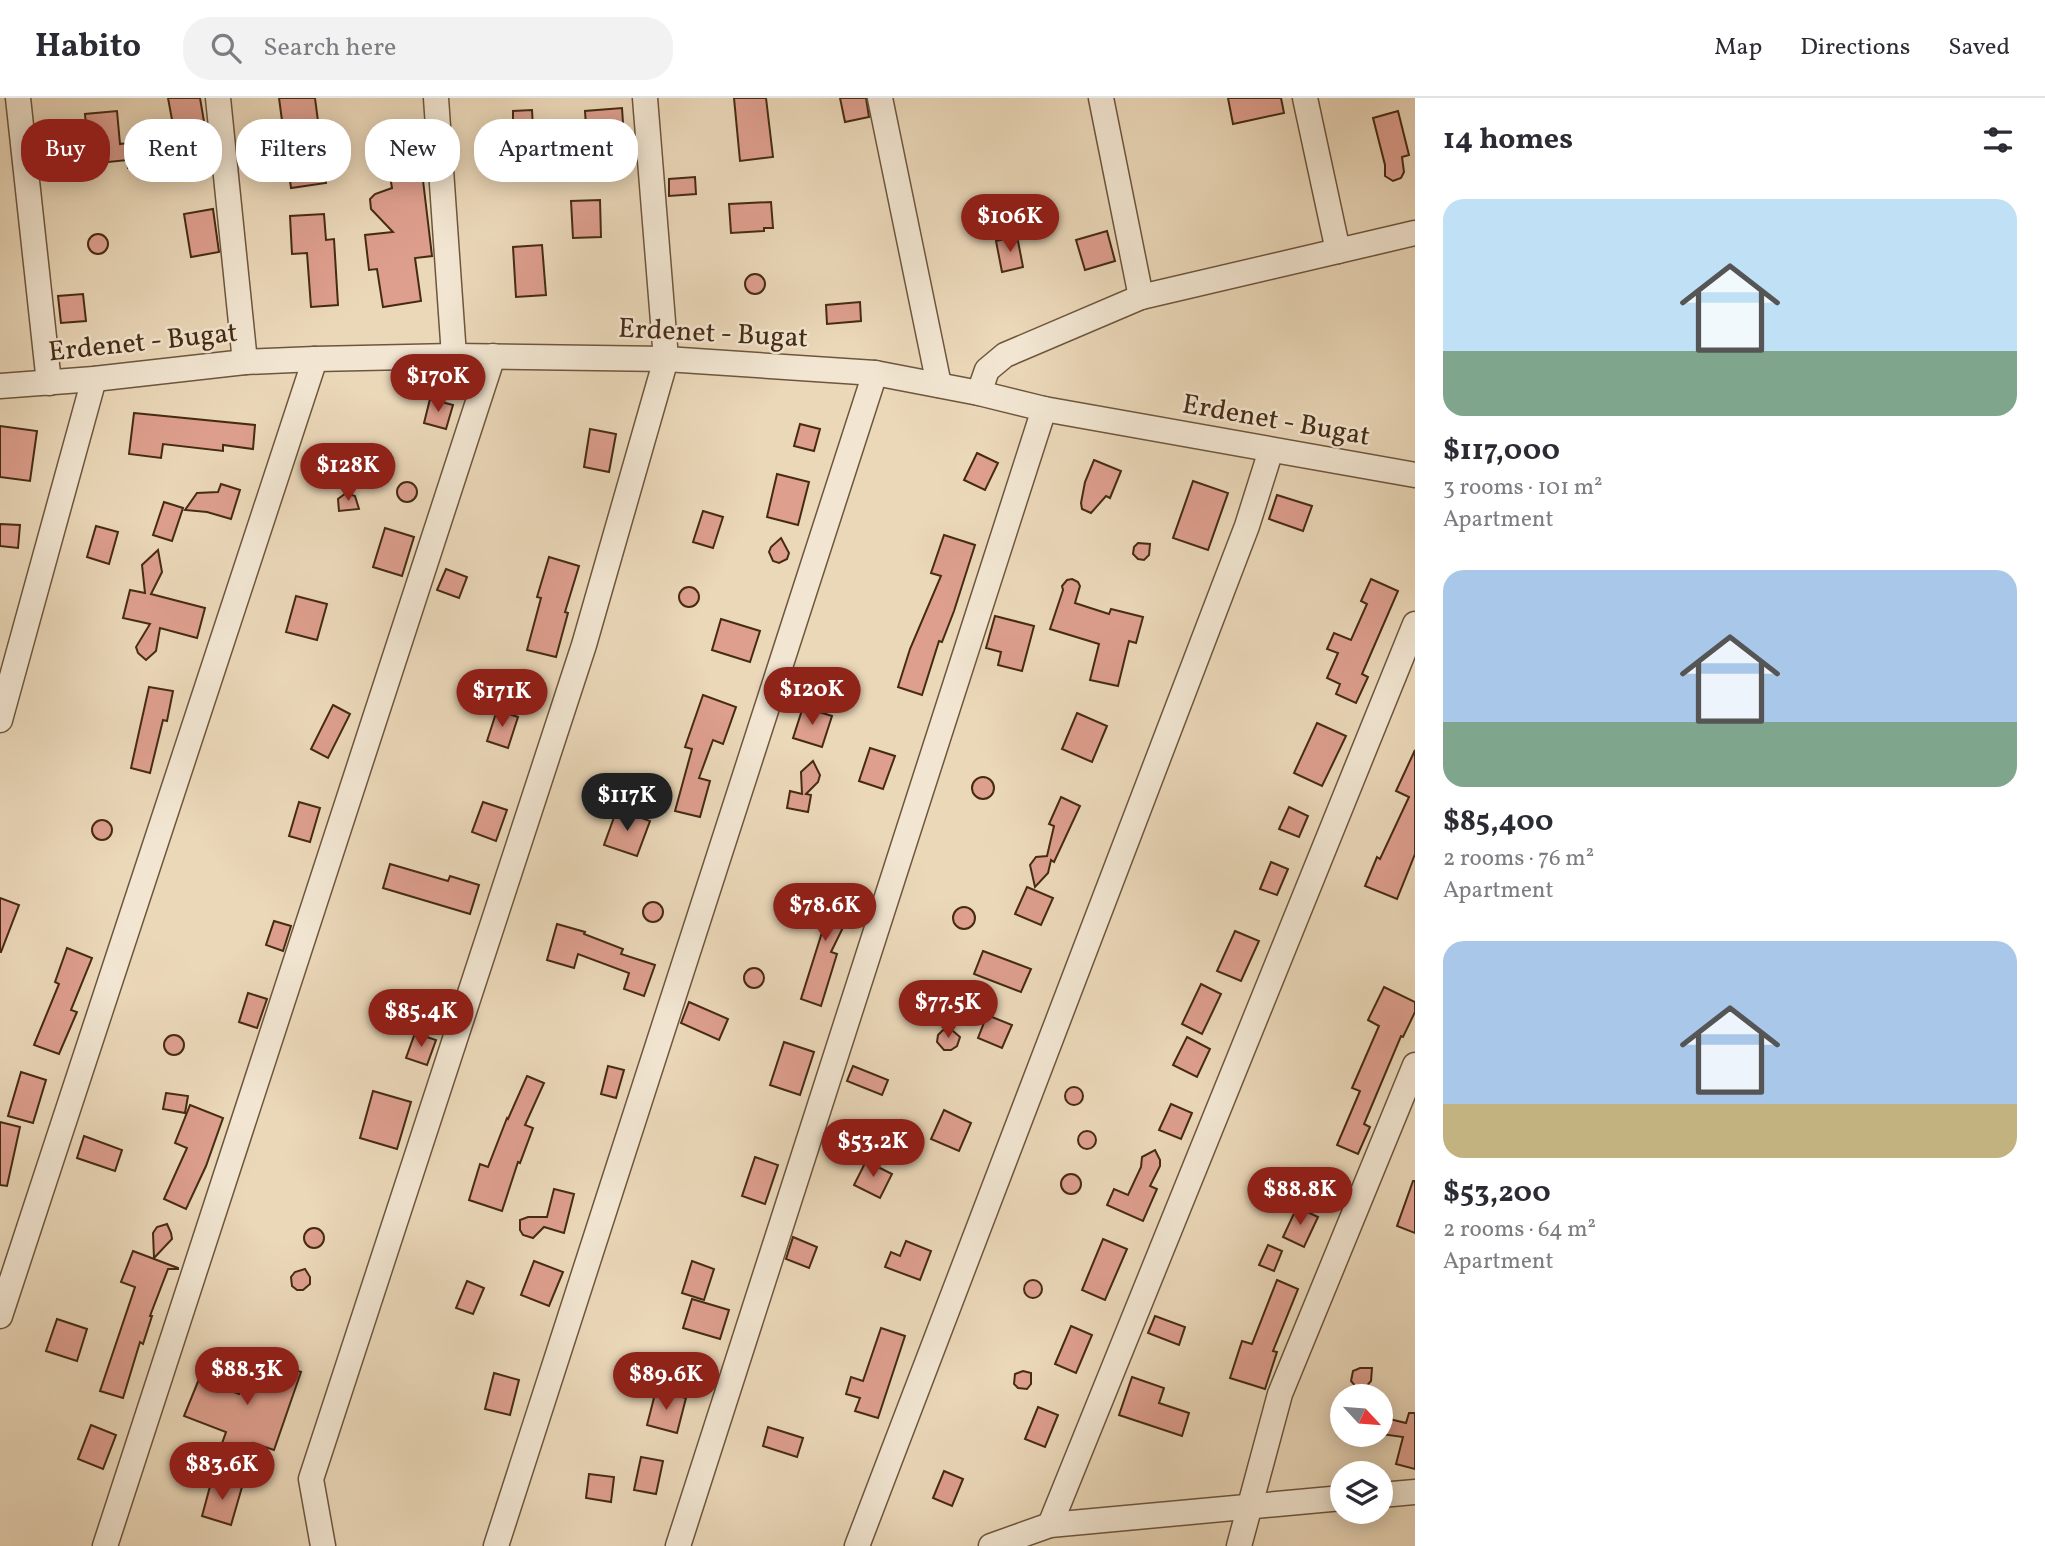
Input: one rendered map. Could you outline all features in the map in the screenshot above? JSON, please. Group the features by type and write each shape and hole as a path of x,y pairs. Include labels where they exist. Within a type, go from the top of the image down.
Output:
{"street":[{"path":"18,98 49,383"},
{"path":"218,98 244,362"},
{"path":"436,98 454,356"},
{"path":"323,1546 311,1479 584,645 666,359 645,98"},
{"path":"880,98 939,385"},
{"path":"1101,98 1142,297"},
{"path":"1305,98 1338,251"},
{"path":"979,393 987,370 1005,355 1142,297 1415,233"},
{"name":"Erdenet - Bugat","path":"0,386 94,379 244,362 315,359 454,356 666,359 875,373 979,393 1044,409 1415,475"},
{"path":"105,1546 493,356"},
{"path":"0,1316 315,359"},
{"path":"496,1546 875,373"},
{"path":"0,720 94,379"},
{"path":"678,1546 1044,409"},
{"path":"857,1546 1247,526 1271,450"},
{"path":"1050,1525 1415,624"},
{"path":"1240,1546 1280,1394 1415,1065"},
{"path":"1393,1494 1415,1492"},
{"path":"991,1546 1050,1525 1330,1499"}],"building":[{"path":"168,98 200,98 204,119 172,119"},
{"path":"279,98 315,98 318,119 282,119"},
{"path":"734,98 766,98 773,157 740,161"},
{"path":"840,98 866,98 869,117 845,122"},
{"path":"1228,98 1281,98 1284,113 1233,124"},
{"path":"622,108 623,119 586,119 585,111"},
{"path":"532,110 533,119 513,119 513,111"},
{"path":"117,111 120,144 124,143 124,160 110,162 110,119 85,119 85,114"},
{"path":"1398,111 1409,155 1402,157 1404,172 1401,178 1393,181 1385,176 1385,165 1373,118"},
{"path":"695,177 696,194 669,196 669,179"},
{"path":"290,182 326,182 326,183 291,188"},
{"path":"391,182 423,182 432,256 415,258 421,301 383,307 377,269 369,270 365,235 393,232 371,209 370,199 375,194 392,188"},
{"path":"600,200 601,237 573,238 571,201"},
{"path":"771,202 773,228 731,233 729,204"},
{"path":"213,209 219,252 191,257 184,214"},
{"path":"324,214 326,240 334,239 338,305 311,307 307,253 292,254 290,216"},
{"path":"1107,231 1115,261 1085,270 1076,240"},
{"path":"98,234 105,237 108,244 105,251 98,254 91,251 88,244 91,237"},
{"path":"1017,236 1023,267 1002,272 996,241"},
{"path":"542,245 546,295 516,297 513,247"},
{"path":"755,274 762,277 765,284 762,291 755,294 748,291 745,284 748,277"},
{"path":"83,294 86,321 61,323 58,296"},
{"path":"860,302 861,321 827,324 826,305"},
{"path":"430,399 453,405 446,429 424,423"},
{"path":"134,413 255,425 253,449 223,445 223,451 163,444 161,458 129,454"},
{"path":"800,424 820,429 814,451 794,446"},
{"path":"0,426 37,431 30,481 0,477"},
{"path":"590,429 616,434 609,472 584,467"},
{"path":"977,453 998,463 985,490 964,480"},
{"path":"1094,460 1121,471 1110,498 1106,496 1091,513 1082,509 1081,503 1085,482"},
{"path":"777,474 809,482 798,525 767,517"},
{"path":"1193,481 1228,493 1208,550 1173,538"},
{"path":"407,482 414,485 417,492 414,499 407,502 400,499 397,492 400,485"},
{"path":"221,484 240,490 231,519 207,512 185,510 197,493 218,492"},
{"path":"346,493 355,496 359,509 339,511 338,499"},
{"path":"1277,495 1312,506 1303,531 1269,519"},
{"path":"164,502 183,508 172,541 153,535"},
{"path":"703,511 723,517 713,548 693,542"},
{"path":"0,524 20,525 18,548 0,546"},
{"path":"96,526 118,532 109,564 87,557"},
{"path":"385,528 414,537 402,576 373,567"},
{"path":"944,535 975,545 954,611 942,642 939,641 922,695 898,687 910,649 941,576 931,573"},
{"path":"781,538 789,553 787,559 779,563 773,561 769,552"},
{"path":"1138,543 1150,544 1149,555 1144,560 1133,554"},
{"path":"158,550 162,572 151,594 205,608 197,638 160,628 156,651 146,660 136,647 150,624 123,618 130,590 145,593 142,565"},
{"path":"549,557 579,566 565,612 568,613 556,657 527,650 541,598 537,597"},
{"path":"446,569 467,577 459,598 437,590"},
{"path":"1072,579 1080,586 1075,603 1109,614 1111,609 1143,617 1136,643 1129,641 1118,686 1090,680 1099,644 1050,629 1062,586"},
{"path":"1371,579 1398,591 1362,674 1368,677 1356,703 1336,694 1340,684 1327,678 1338,653 1327,649 1334,633 1351,640 1367,604 1361,601"},
{"path":"689,587 696,590 699,597 696,604 689,607 682,604 679,597 682,590"},
{"path":"296,596 327,604 317,640 286,632"},
{"path":"995,616 1034,626 1022,671 998,665 1001,652 986,648"},
{"path":"721,619 760,631 750,662 712,650"},
{"path":"149,687 173,691 167,721 163,720 150,773 131,768"},
{"path":"703,695 736,707 723,744 713,740 699,778 710,781 700,817 675,811 692,749 685,747"},
{"path":"333,705 350,714 328,758 311,749"},
{"path":"803,707 832,716 822,747 793,738"},
{"path":"497,710 518,717 508,748 487,741"},
{"path":"1077,713 1107,726 1092,762 1062,749"},
{"path":"1317,723 1346,736 1322,786 1294,773"},
{"path":"870,748 895,756 883,789 859,781"},
{"path":"1415,750 1415,854 1397,899 1365,886 1409,797 1396,791"},
{"path":"813,761 820,775 818,782 806,794 811,795 808,812 787,808 790,791 802,794 801,772"},
{"path":"983,777 991,780 994,788 991,796 983,799 975,796 972,788 975,780"},
{"path":"1061,797 1080,806 1054,862 1051,860 1048,873 1035,887 1030,865 1036,857 1047,856 1054,826 1049,824"},
{"path":"299,802 320,808 310,842 289,836"},
{"path":"483,802 507,810 496,841 472,832"},
{"path":"1289,807 1308,816 1299,837 1279,829"},
{"path":"617,809 650,821 637,856 604,845"},
{"path":"102,820 109,823 112,830 109,837 102,840 95,837 92,830 95,823"},
{"path":"1271,862 1288,869 1277,895 1260,889"},
{"path":"390,864 448,881 450,876 479,885 470,914 383,888"},
{"path":"1027,887 1053,898 1041,925 1015,914"},
{"path":"821,889 854,905 831,952 837,954 821,1006 801,999 824,926 807,918"},
{"path":"0,898 19,905 1,952 0,952"},
{"path":"653,902 660,905 663,912 660,919 653,922 646,919 643,912 646,905"},
{"path":"964,907 972,910 975,918 972,926 964,929 956,926 953,918 956,910"},
{"path":"274,921 291,926 283,951 266,945"},
{"path":"557,924 585,932 584,934 623,949 621,954 655,965 644,996 624,989 629,973 578,954 574,968 547,960"},
{"path":"1235,931 1259,941 1241,981 1217,971"},
{"path":"67,948 92,958 71,1010 77,1012 59,1054 34,1045 59,984 55,982"},
{"path":"983,951 1031,969 1021,992 974,974"},
{"path":"754,968 761,971 764,978 761,985 754,988 747,985 744,978 747,971"},
{"path":"1201,984 1221,994 1202,1034 1182,1024"},
{"path":"1384,987 1415,1002 1415,1012 1403,1037 1401,1036 1364,1124 1370,1127 1358,1154 1337,1145 1360,1091 1352,1088 1379,1026 1368,1020"},
{"path":"248,993 267,999 257,1028 239,1022"},
{"path":"689,1002 728,1019 719,1040 681,1023"},
{"path":"987,1015 1012,1025 1002,1048 978,1038"},
{"path":"943,1030 953,1031 960,1037 957,1046 951,1050 944,1050 937,1042 938,1035"},
{"path":"415,1033 436,1040 427,1065 406,1058"},
{"path":"174,1035 181,1038 184,1045 181,1052 174,1055 167,1052 164,1045 167,1038"},
{"path":"1187,1037 1210,1049 1197,1077 1173,1065"},
{"path":"784,1042 814,1052 800,1095 770,1085"},
{"path":"608,1066 624,1070 616,1098 601,1094"},
{"path":"853,1066 888,1080 882,1095 847,1081"},
{"path":"21,1072 46,1080 33,1123 8,1116"},
{"path":"527,1076 544,1083 525,1125 533,1128 520,1163 518,1162 502,1211 469,1200 480,1164 488,1167"},
{"path":"1070,1087 1078,1087 1083,1096 1081,1103 1070,1105 1065,1100 1065,1092"},
{"path":"373,1091 411,1102 397,1149 360,1138"},
{"path":"166,1093 188,1096 185,1113 163,1109"},
{"path":"1171,1104 1192,1113 1181,1139 1159,1130"},
{"path":"190,1105 223,1118 206,1166 186,1209 164,1199 187,1148 175,1143"},
{"path":"944,1110 971,1123 959,1151 931,1139"},
{"path":"0,1122 20,1127 7,1186 0,1185"},
{"path":"1083,1131 1091,1131 1096,1140 1094,1147 1083,1149 1078,1144 1078,1136"},
{"path":"84,1136 122,1150 115,1171 77,1158"},
{"path":"1155,1150 1160,1166 1150,1186 1157,1189 1143,1221 1107,1205 1114,1189 1128,1195 1141,1167 1142,1157"},
{"path":"755,1157 778,1165 765,1204 742,1196"},
{"path":"866,1161 892,1174 880,1198 854,1185"},
{"path":"1067,1174 1075,1174 1081,1184 1075,1194 1067,1194 1061,1188 1061,1180"},
{"path":"1415,1181 1415,1233 1397,1226"},
{"path":"554,1189 574,1194 564,1233 544,1227 533,1238 523,1235 520,1220 547,1217"},
{"path":"1297,1207 1318,1217 1304,1247 1283,1237"},
{"path":"167,1224 172,1239 154,1258 153,1233 157,1227"},
{"path":"314,1228 321,1231 324,1238 321,1245 314,1248 307,1245 304,1238 307,1231"},
{"path":"793,1237 817,1247 809,1268 786,1259"},
{"path":"1103,1239 1127,1249 1105,1300 1082,1290"},
{"path":"906,1241 931,1251 920,1280 885,1267 891,1252 900,1256"},
{"path":"1268,1245 1282,1251 1274,1271 1259,1265"},
{"path":"133,1251 178,1269 168,1269 150,1316 143,1344 140,1342 123,1398 100,1391 135,1287 121,1282"},
{"path":"534,1261 563,1272 549,1306 521,1295"},
{"path":"692,1261 714,1269 704,1300 682,1293"},
{"path":"305,1269 310,1277 310,1284 303,1290 297,1290 292,1286 291,1277 295,1272"},
{"path":"1033,1280 1039,1283 1042,1289 1039,1295 1033,1298 1027,1295 1024,1289 1027,1283"},
{"path":"1277,1280 1298,1289 1273,1351 1277,1352 1265,1389 1230,1378 1242,1341 1252,1344"},
{"path":"467,1281 484,1288 473,1314 456,1308"},
{"path":"692,1299 729,1310 720,1339 683,1328"},
{"path":"1155,1316 1185,1327 1179,1345 1148,1333"},
{"path":"57,1319 87,1329 77,1361 46,1351"},
{"path":"1071,1326 1092,1335 1076,1373 1055,1364"},
{"path":"881,1328 905,1336 878,1418 855,1411 860,1398 846,1394 851,1377 863,1381"},
{"path":"253,1356 301,1372 274,1450 253,1443 248,1459 220,1449 226,1432 184,1416 199,1379 239,1394"},
{"path":"1372,1368 1371,1381 1368,1384 1354,1384 1351,1381 1353,1371"},
{"path":"1023,1371 1031,1373 1031,1384 1027,1389 1018,1388 1014,1384 1015,1374"},
{"path":"494,1373 519,1380 510,1415 485,1409"},
{"path":"1132,1377 1164,1388 1159,1403 1189,1413 1182,1436 1119,1415"},
{"path":"656,1390 686,1398 677,1433 647,1425"},
{"path":"1038,1407 1058,1415 1045,1447 1025,1439"},
{"path":"1409,1413 1415,1413 1415,1469 1396,1464 1403,1437 1393,1436 1393,1420 1406,1423"},
{"path":"91,1425 116,1435 103,1469 78,1459"},
{"path":"768,1427 803,1438 797,1457 763,1446"},
{"path":"641,1457 663,1461 656,1494 634,1490"},
{"path":"944,1471 963,1479 952,1506 933,1498"},
{"path":"589,1474 614,1477 611,1502 586,1498"},
{"path":"212,1479 242,1487 231,1525 202,1516"}]}
